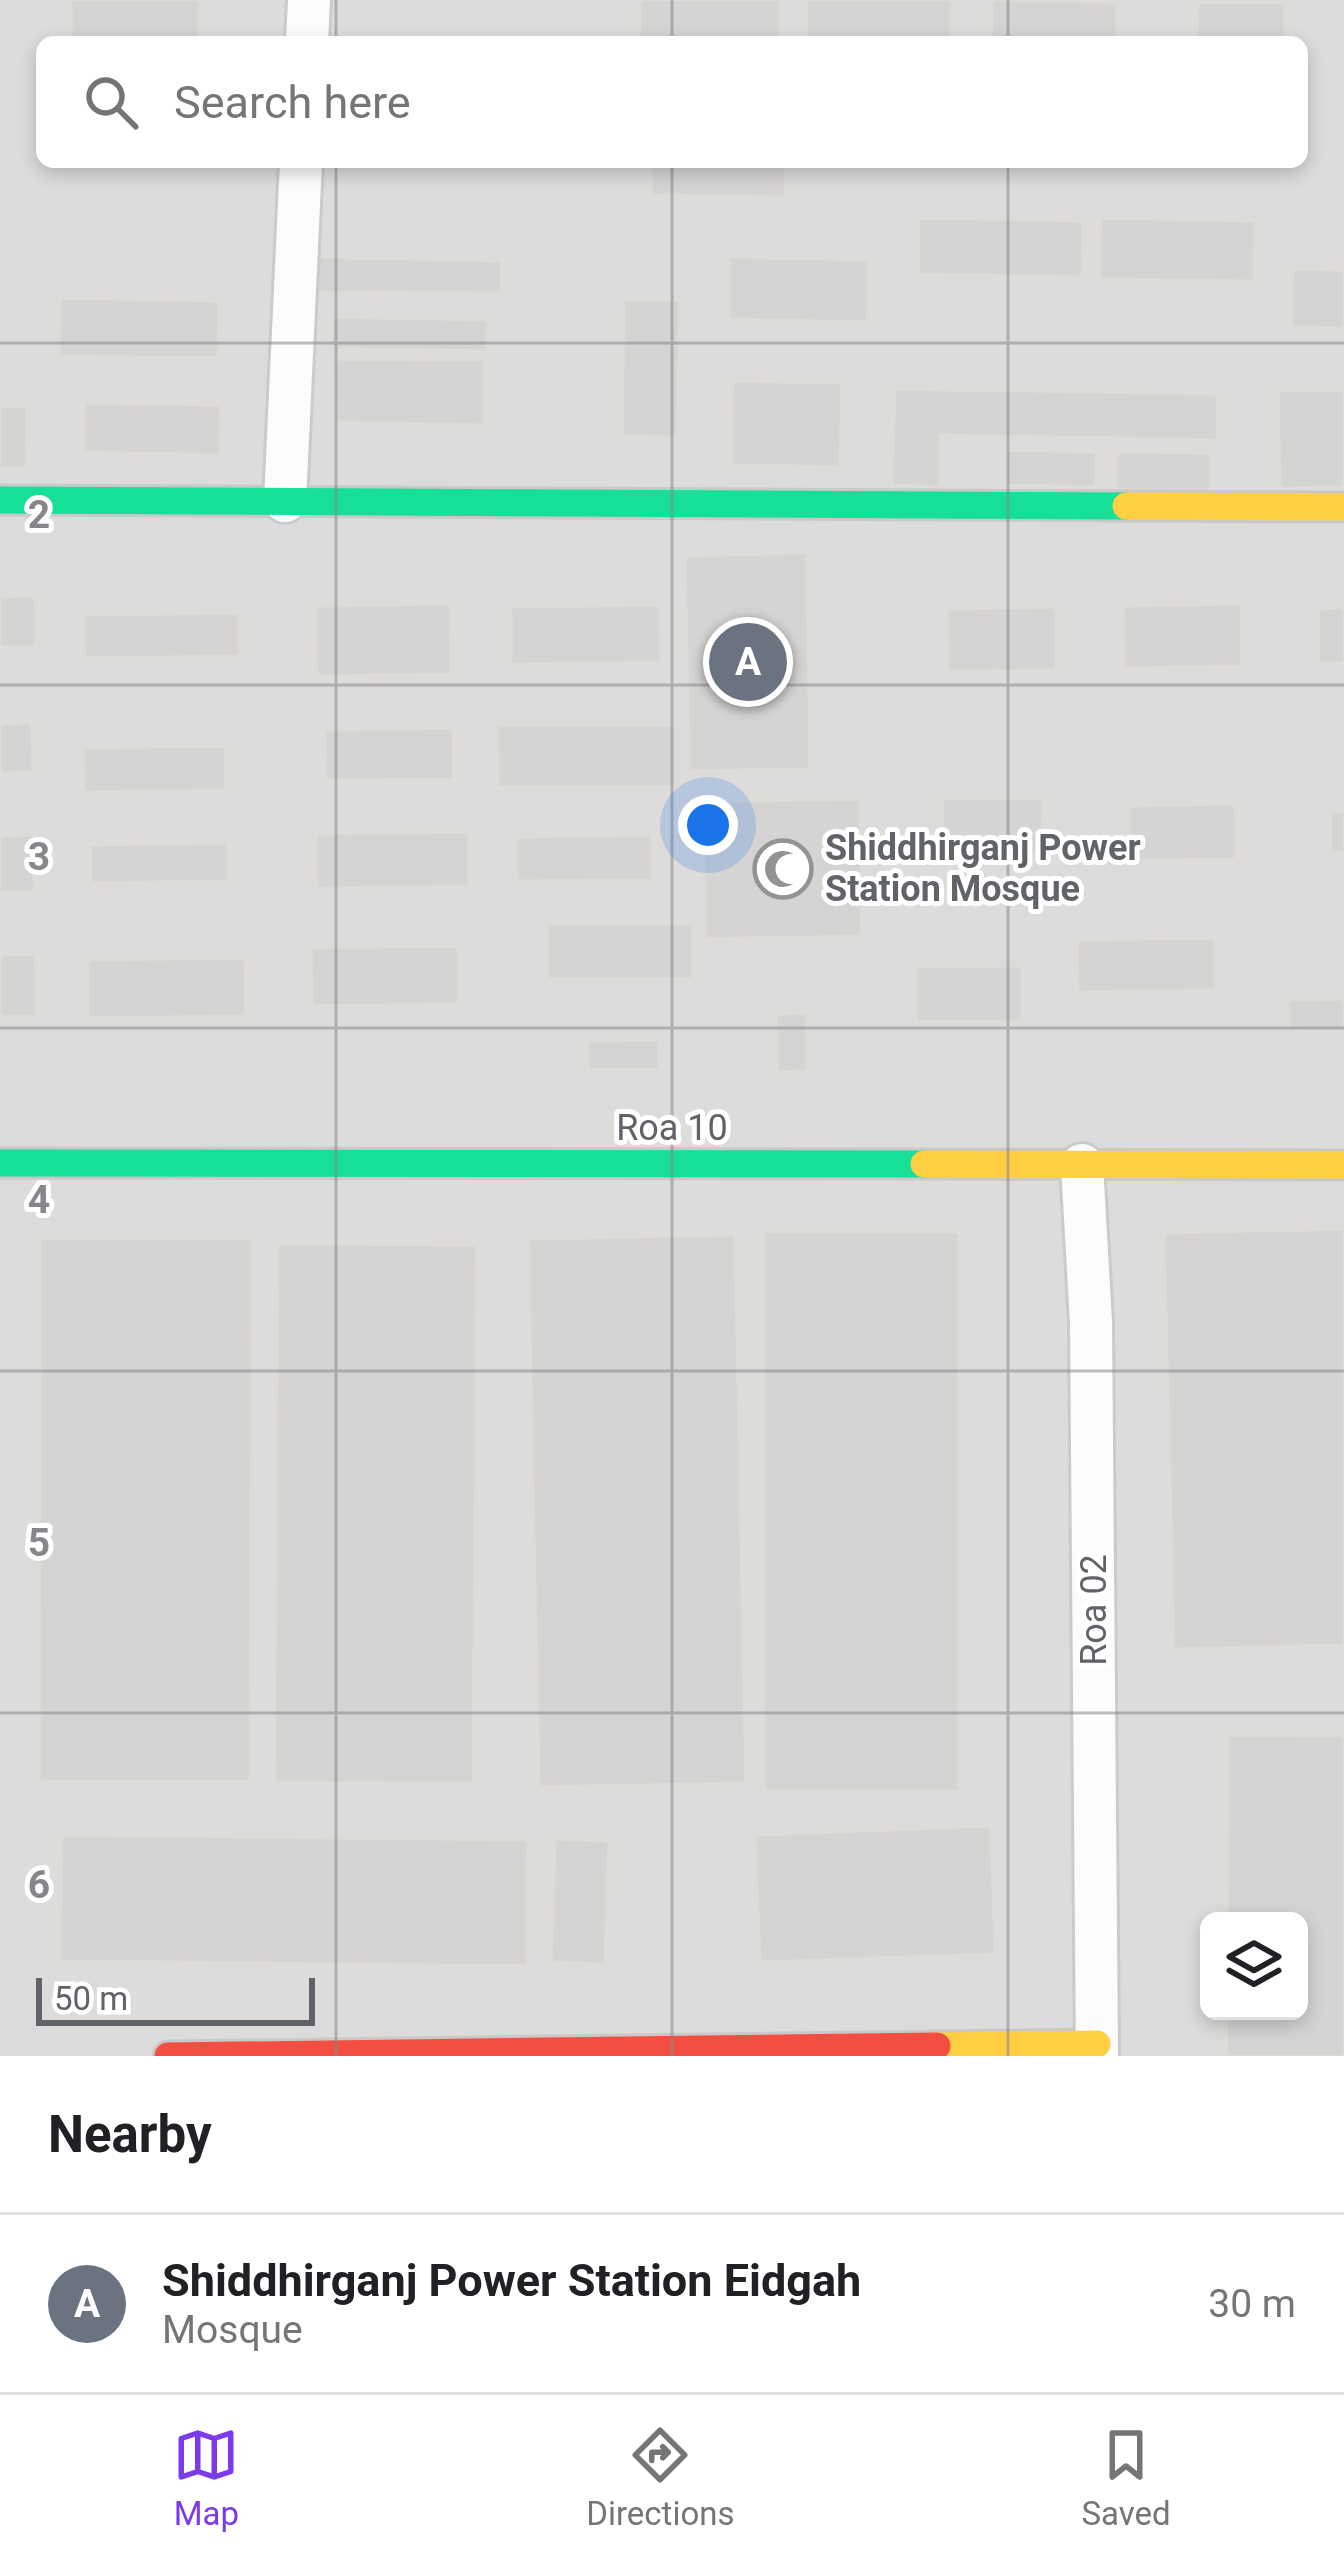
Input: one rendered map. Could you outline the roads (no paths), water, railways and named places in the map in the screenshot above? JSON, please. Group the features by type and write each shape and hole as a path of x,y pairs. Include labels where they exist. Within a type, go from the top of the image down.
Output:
{"street":[{"path":"307,36 309,0"},
{"path":"285,502 302,168"},
{"path":"0,500 1344,507"},
{"name":"Roa 10","path":"0,1163 1344,1165"},
{"name":"Roa 02","path":"1082,1165 1091,1322 1097,2050"},
{"path":"168,2056 1097,2050"}],"place":[{"name":"Shiddhirganj Power Station Eidgah","path":"748,662"},
{"name":"Shiddhirganj Power Station Mosque","path":"783,869"}]}
